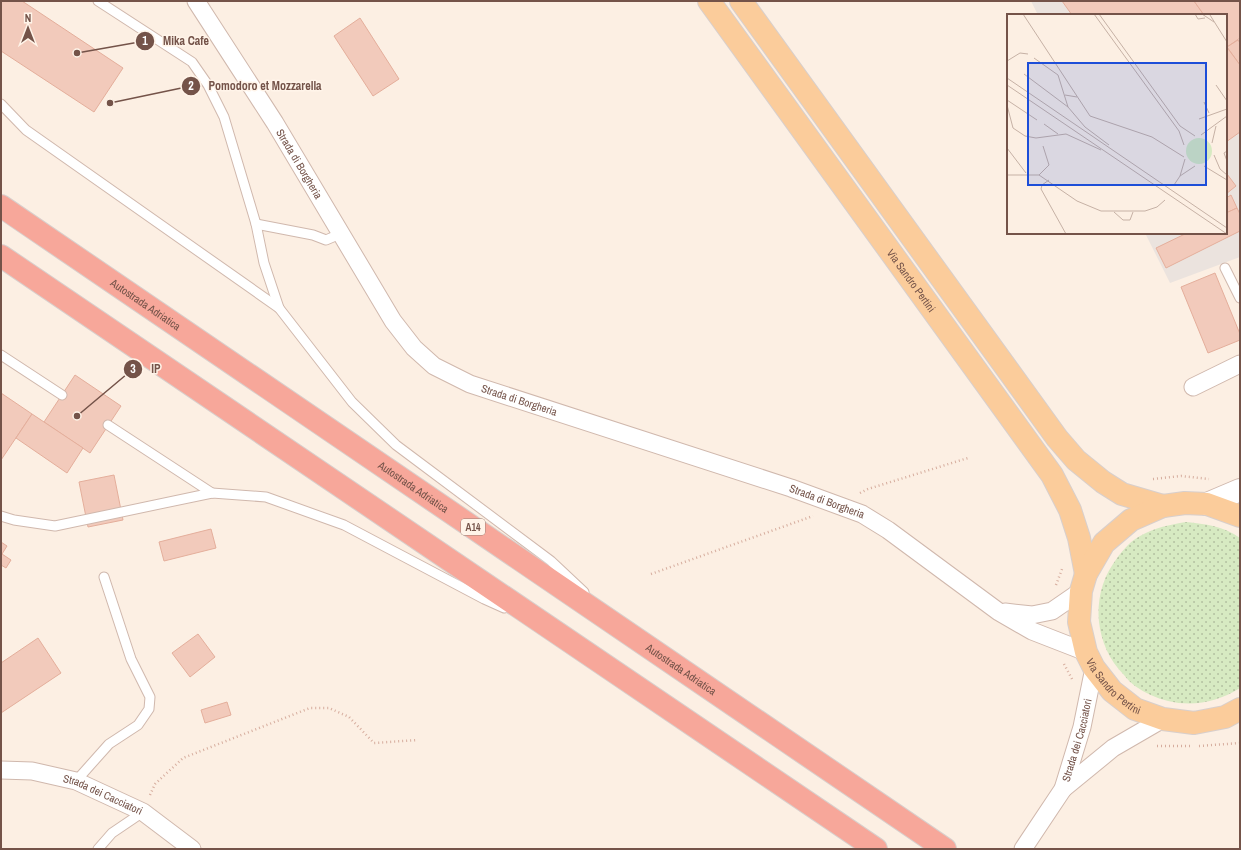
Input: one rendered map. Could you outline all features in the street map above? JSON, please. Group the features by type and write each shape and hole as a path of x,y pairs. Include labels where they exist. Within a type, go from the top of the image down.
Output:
{"highway":[{"name":"Autostrada Adriatica","path":"1,206 945,849"},
{"path":"1,256 876,849"}],"main road":[{"name":"Via Sandro Pertini","path":"709,1 1052,475 1070,510 1079,538 1084,582 1079,622 1090,660 1112,691 1135,709 1163,719 1194,723 1235,716"},
{"name":"Via Sandro Pertini","path":"741,1 1057,438 1071,455 1103,482 1122,494 1163,506"},
{"name":"Via Sandro Pertini","path":"1084,582 1104,543 1131,520 1163,506 1185,503 1207,504 1240,516"}],"street":[{"name":"Strada di Borgheria","path":"196,1 275,123 392,321 414,348 434,366 470,384 776,483 862,514 888,530 998,612 1090,660"},
{"path":"1193,387 1240,364"},
{"path":"1207,504 1240,490"},
{"path":"998,612 1032,615 1052,612 1084,582"},
{"name":"Strada dei Cacciatori","path":"1023,849 1063,788 1082,728 1090,660"},
{"name":"Strada dei Cacciatori","path":"1063,788 1114,748 1163,719"},
{"name":"Strada dei Cacciatori","path":"1,770 32,772 76,781 143,812 192,849"}],"lane":[{"path":"98,1 192,62 208,85 224,117 256,224 264,263 279,308"},
{"path":"1,104 26,130 279,308 352,402 396,445 551,561 624,630"},
{"path":"256,224 313,235 326,240 340,234"},
{"path":"1225,268 1240,298"},
{"path":"1,355 62,395"},
{"path":"108,425 212,494"},
{"path":"1,516 14,520 55,526 212,494 266,497 344,524 484,599 542,623"},
{"path":"76,781 109,744 138,725 149,709 150,697 131,659 104,577"},
{"path":"98,849 112,832 143,812"}],"path":[{"path":"651,574 811,517 868,489 968,458"},
{"path":"1146,480 1181,476 1215,479"},
{"path":"1054,589 1062,570 1062,564"},
{"path":"1061,659 1074,682"},
{"path":"143,812 156,784 183,758 310,708 329,708 349,717 374,743 418,740"},
{"path":"1152,746 1195,746 1240,743"}],"shaded area":[{"path":"1031,1 1240,1 1240,257 1170,283 1146,234 1227,234 1227,14 1038,14"}],"green space":[{"path":"1186,522 1221,528 1240,538 1240,688 1223,697 1196,703 1177,703 1164,700 1139,689 1132,684 1114,663 1107,650 1099,621 1101,592 1106,577 1113,564 1125,548 1136,538 1152,530 1168,525"}],"building":[{"path":"1,1 22,1 123,68 94,112 1,51"},
{"path":"1062,1 1194,1 1203,14 1071,14"},
{"path":"1194,1 1240,1 1240,38 1227,47 1227,14 1203,14"},
{"path":"360,18 399,79 373,96 334,36"},
{"path":"1238,40 1240,43 1240,65 1227,47"},
{"path":"1227,47 1240,65 1240,132 1227,141"},
{"path":"1227,174 1236,186 1227,193"},
{"path":"1231,195 1237,208 1227,213 1227,197"},
{"path":"1237,208 1240,214 1240,231 1166,268 1156,248 1185,234 1227,234 1227,213"},
{"path":"1215,273 1240,334 1240,340 1208,353 1181,287"},
{"path":"75,375 121,406 90,453 44,422"},
{"path":"1,393 32,414 1,460"},
{"path":"32,414 83,448 67,473 16,438"},
{"path":"114,475 123,520 88,527 79,482"},
{"path":"211,529 216,548 164,561 159,542"},
{"path":"1,542 7,546 2,554 11,560 6,568 1,565"},
{"path":"198,634 215,657 190,677 172,653"},
{"path":"38,638 61,673 1,713 1,663"},
{"path":"227,702 231,715 205,723 201,710"}],"place":[{"name":"Mika Cafe","path":"77,53"},
{"name":"Pomodoro et Mozzarella","path":"110,103"},
{"name":"IP","path":"77,416"}]}
